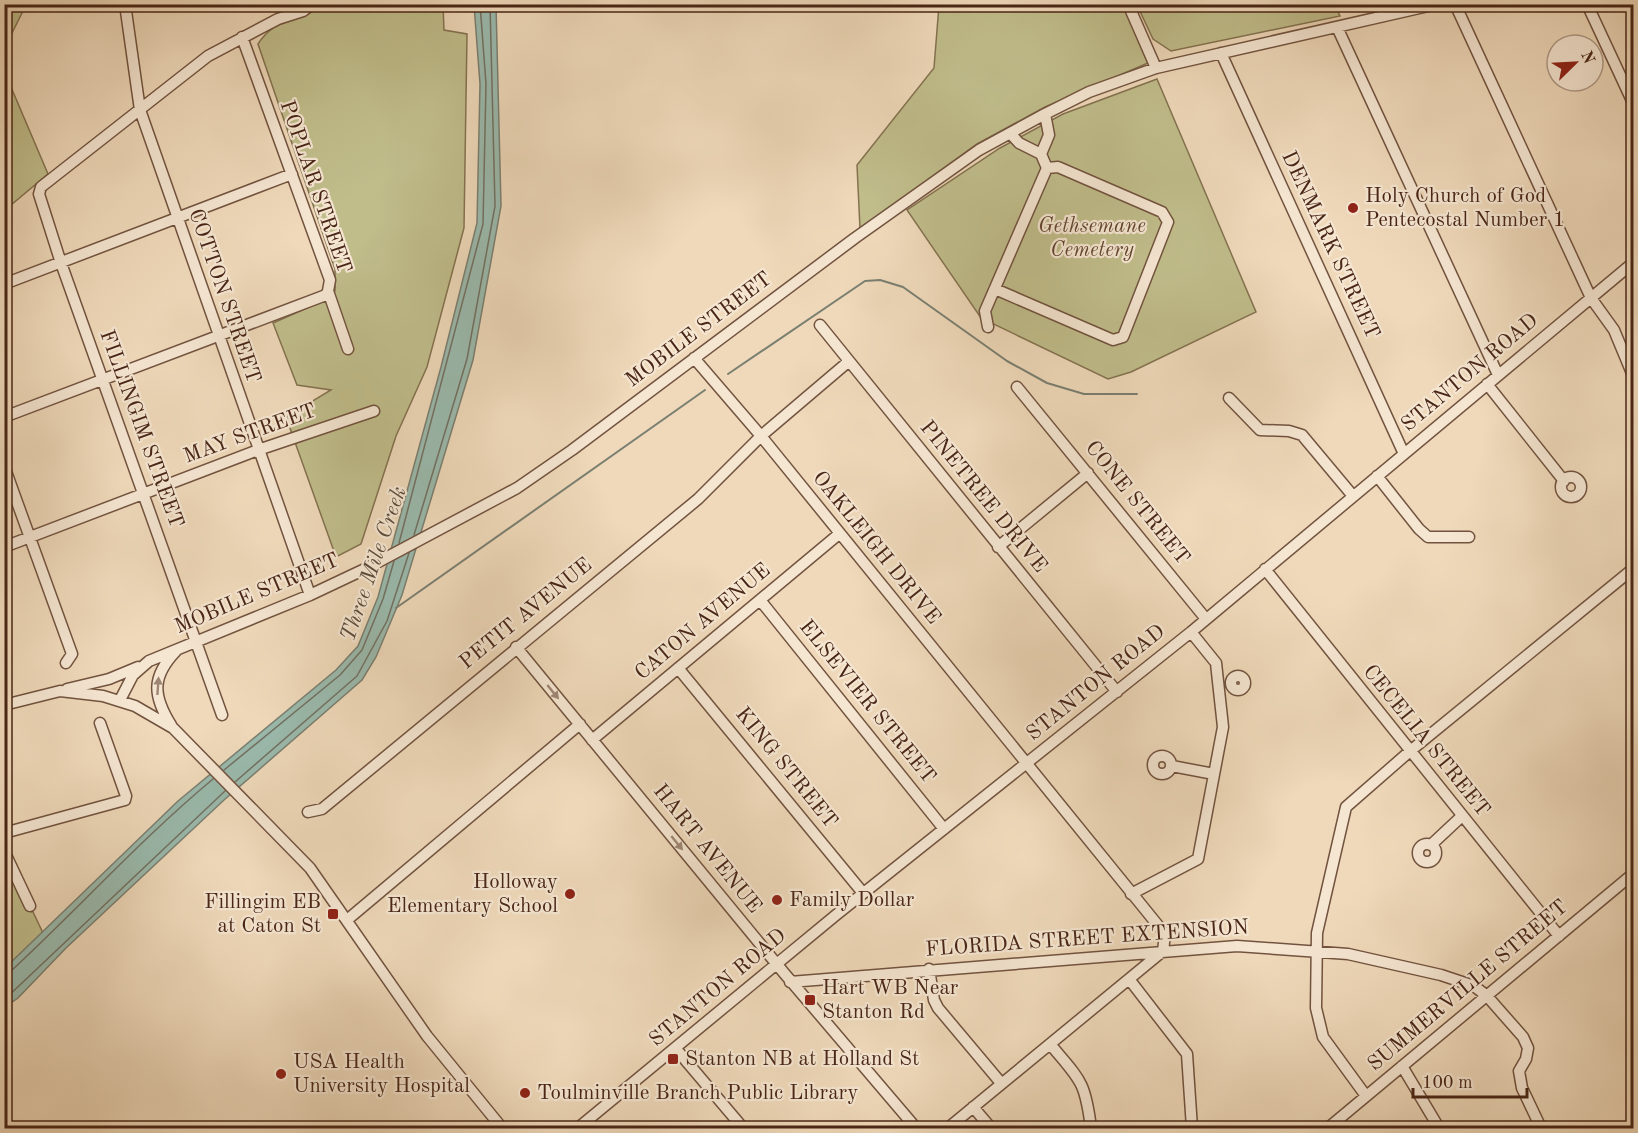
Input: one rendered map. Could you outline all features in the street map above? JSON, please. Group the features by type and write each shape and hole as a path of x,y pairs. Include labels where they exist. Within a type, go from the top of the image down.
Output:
{"street":[{"name":"COTTON STREET","path":"125,4 140,110 176,220 310,596"},
{"path":"140,110 208,56 278,19 303,11 312,4"},
{"path":"1128,4 1156,68"},
{"name":"MOBILE STREET","path":"60,691 109,679 179,648 310,596 441,529 539,474 863,231 979,150 1089,92 1156,68 1414,7 1437,4"},
{"path":"1455,4 1591,298 1614,330 1634,378"},
{"path":"1587,4 1634,105"},
{"path":"1337,27 1498,375"},
{"name":"POPLAR STREET","path":"242,37 330,280 328,291 348,349"},
{"name":"DENMARK STREET","path":"1221,53 1404,454"},
{"name":"FILLINGIM STREET","path":"140,110 41,187 39,194 61,263 222,715"},
{"path":"1041,154 1049,135 1046,114"},
{"path":"988,327 986,311 1047,168 1041,154 1020,143 1010,133"},
{"path":"995,289 1113,340 1123,337 1168,222 1162,212 1058,167 1047,168"},
{"path":"4,284 292,174"},
{"name":"STANTON ROAD","path":"581,1128 863,893 1191,632 1634,262"},
{"path":"4,417 326,295 328,291"},
{"name":"PINETREE DRIVE","path":"820,325 1117,692"},
{"name":"OAKLEIGH DRIVE","path":"694,358 762,436 1131,894 1166,934 1163,951"},
{"name":"PETIT AVENUE","path":"308,812 322,809 698,499 762,436 848,362"},
{"path":"1487,384 1563,481"},
{"name":"CONE STREET","path":"1017,387 1206,619"},
{"path":"1229,398 1260,430 1289,430 1302,435 1353,496"},
{"name":"MAY STREET","path":"4,547 258,450 374,411"},
{"path":"4,466 72,654 66,663"},
{"path":"998,547 1088,472"},
{"path":"1377,476 1428,537 1469,537"},
{"name":"CATON AVENUE","path":"592,740 839,534"},
{"name":"CECELIA STREET","path":"1265,569 1409,752 1559,936"},
{"path":"1366,1096 1323,1037 1316,1008 1317,933 1347,807 1409,752 1631,570 1634,584"},
{"name":"ELSEVIER STREET","path":"760,600 944,829"},
{"path":"1191,632 1232,679"},
{"name":"HART AVENUE","path":"516,647 790,982 916,1128"},
{"path":"173,728 161,708 157,685 164,666 179,648"},
{"path":"1131,894 1198,859 1222,727 1216,663"},
{"path":"120,700 130,680 141,666"},
{"name":"KING STREET","path":"678,668 863,893"},
{"path":"4,705 60,691 120,700 173,728 310,868 427,1036 502,1128"},
{"path":"4,833 125,800 126,796 99,723"},
{"path":"347,920 580,724"},
{"path":"1172,766 1214,774"},
{"path":"1431,845 1462,816"},
{"path":"4,851 30,906"},
{"name":"SUMMERVILLE STREET","path":"1328,1128 1634,873"},
{"name":"FLORIDA STREET EXTENSION","path":"790,982 1237,946 1348,954 1441,975 1474,986 1487,996 1523,1037 1528,1048 1526,1059 1519,1071 1522,1088 1541,1128"},
{"path":"948,1128 1163,951"},
{"path":"929,969 932,993 938,1008 1001,1083"},
{"path":"1129,979 1187,1054 1192,1128"},
{"path":"1050,1044 1083,1083 1091,1128"},
{"path":"676,1049 743,1128"},
{"path":"1402,1066 1439,1128"},
{"path":"973,1107 991,1128"}],"green space":[{"path":"316,4 443,5 444,30 467,34 464,228 427,367 396,436 361,544 336,557 286,417 331,390 297,385 273,323 325,300 335,291 335,269 258,44 272,29 302,15"},
{"path":"4,5 26,5 5,47"},
{"path":"939,5 1123,5 1148,63 1045,107 977,144 860,229 857,165 934,68"},
{"path":"1137,5 1335,5 1340,16 1171,51 1153,39"},
{"path":"5,73 48,174 4,210"},
{"name":"Gethsemane Cemetery","path":"1157,79 1256,312 1131,372 1108,379 981,318 907,210 1000,148 1063,114"},
{"path":"4,851 43,933 5,968 4,968"}],"water":[{"path":"474,5 496,5 501,206 473,360 402,595 376,657 362,680 224,800 66,948 18,998 5,1007 5,968 178,801 336,670 358,646 378,597 441,367 477,223 480,84"}],"waterway":[{"path":"728,374 865,281 880,280 903,287 1007,361 1047,383 1084,394 1137,394"},
{"path":"396,608 705,390"}],"place":[{"name":"Holy Church of God Pentecostal Number 1","path":"1353,208"},
{"name":"Holloway Elementary School","path":"570,894"},
{"name":"Family Dollar","path":"777,900"},
{"name":"Fillingim EB at Caton St","path":"333,914"},
{"name":"Hart WB Near Stanton Rd","path":"810,1000"},
{"name":"Stanton NB at Holland St","path":"673,1059"},
{"name":"USA Health University Hospital","path":"281,1074"},
{"name":"Toulminville Branch Public Library","path":"525,1093"}],"water label":[{"name":"Three Mile Creek","path":"374,564"}]}
